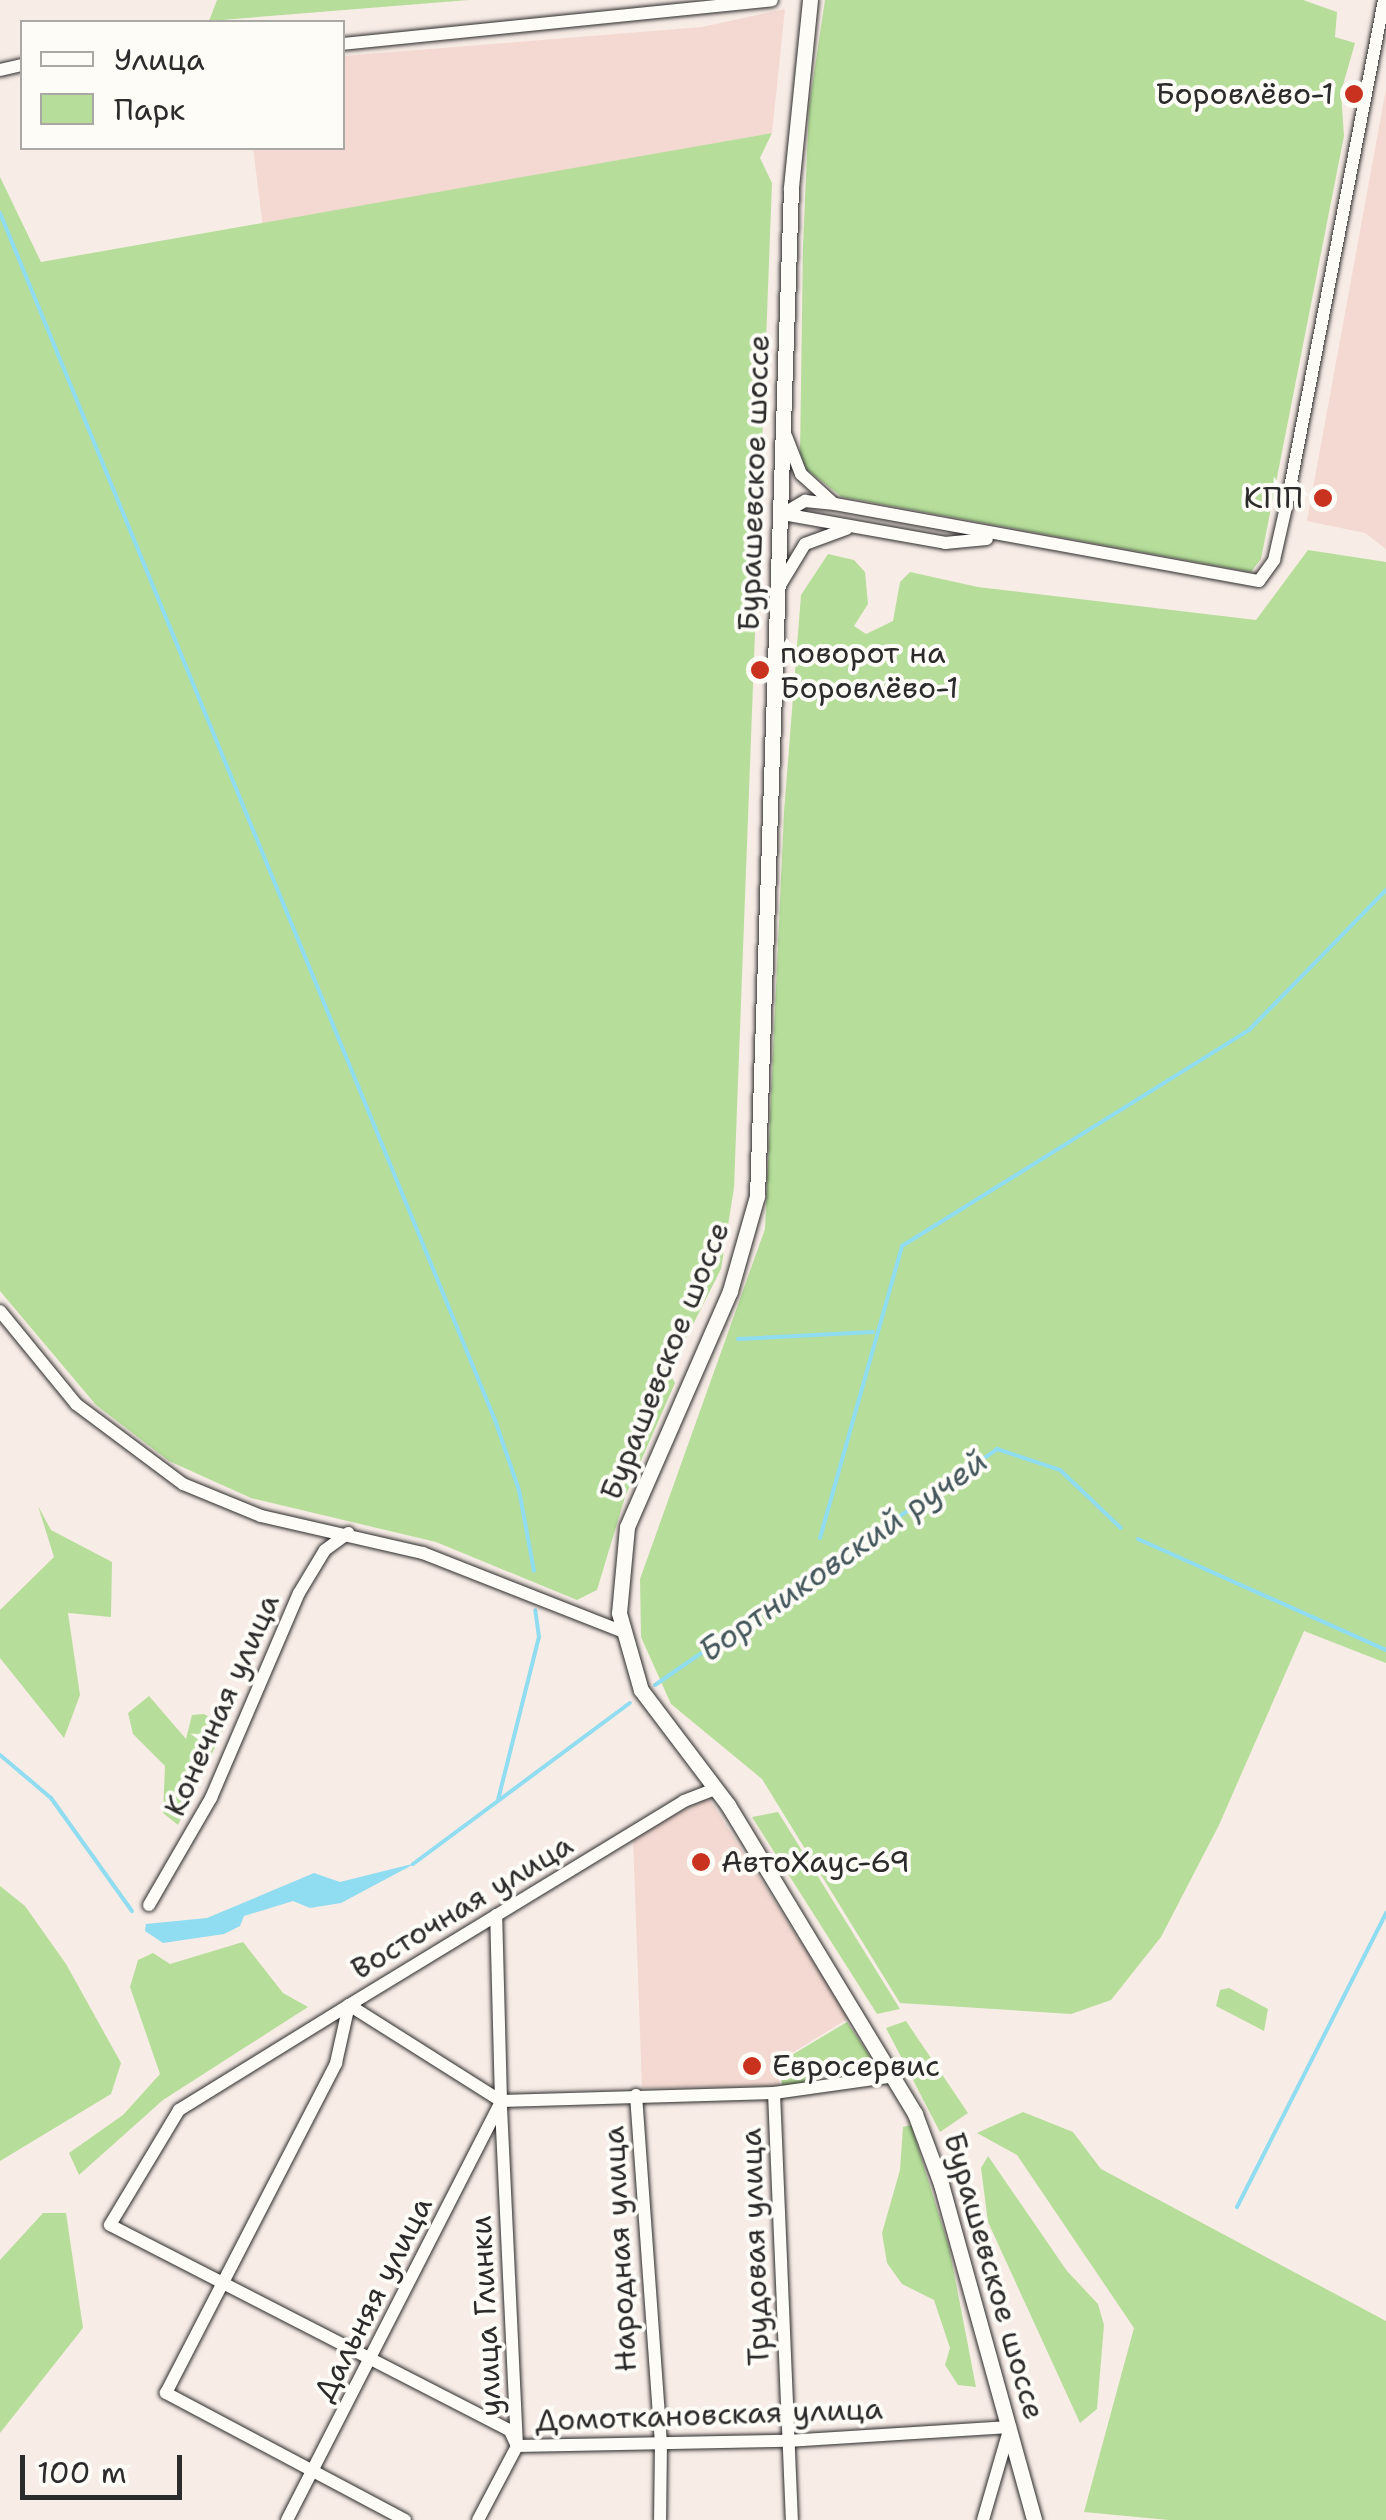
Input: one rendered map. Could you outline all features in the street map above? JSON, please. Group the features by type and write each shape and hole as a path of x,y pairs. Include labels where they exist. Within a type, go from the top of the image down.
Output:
{"main road":[{"name":"Бурашевское шоссе","path":"810,0 791,188 786,436 757,1196 730,1291 628,1527 618,1578 621,1631 641,1690 716,1788 896,2076 938,2173 1034,2520"}],"street":[{"path":"345,44 772,0"},
{"path":"783,514 805,501 835,504 1242,582 1259,581 1268,572 1330,296 1384,0"},
{"path":"786,436 800,474 835,504"},
{"path":"783,514 944,543 1005,538"},
{"path":"778,586 805,544 853,528"},
{"path":"0,1311 76,1404 183,1484 243,1511 348,1533 480,1574 621,1631"},
{"name":"Конечная улица","path":"149,1904 212,1798 305,1580 325,1550 348,1533"},
{"name":"Восточная улица","path":"314,2470 166,2393 336,2064 349,2005 684,1800 716,1788"},
{"name":"улица Глинки","path":"478,2520 517,2446 496,1915"},
{"path":"349,2005 501,2101 636,2094 774,2093 896,2076"},
{"name":"Домоткановская улица","path":"349,2005 179,2110 110,2224 510,2432 517,2446 787,2441 1010,2427"},
{"name":"Трудовая улица","path":"774,2093 792,2520"},
{"name":"Народная улица","path":"636,2094 661,2443 660,2520"},
{"name":"Дальняя улица","path":"288,2520 501,2101"},
{"path":"983,2520 1010,2427"},
{"path":"314,2470 405,2520"}],"shaded area":[{"path":"785,9 772,133 263,227 253,150 345,150 345,56 702,27"},
{"path":"1386,89 1386,549 1365,533 1307,521"},
{"path":"708,1797 849,2018 779,2061 779,2086 642,2088 633,1838"}],"green space":[{"path":"217,0 469,0 221,20 209,20"},
{"path":"825,0 1303,0 1337,12 1335,37 1355,43 1341,92 1344,136 1261,559 1251,572 842,497 806,469 800,453 803,246 809,107"},
{"path":"772,133 760,158 772,183 734,1188 721,1269 669,1372 675,1383 625,1497 597,1590 577,1600 436,1542 251,1498 169,1461 96,1405 0,1291 0,177 41,262"},
{"path":"1308,550 1386,562 1386,1663 1304,1631 1219,1825 1161,1937 1111,2000 1071,2014 900,2003 762,1779 671,1704 641,1637 640,1579 765,1229 784,812 801,595 828,554 854,560 865,572 868,604 854,626 866,634 893,621 900,582 910,572 978,587 1256,620"},
{"path":"38,1506 51,1530 112,1562 111,1617 68,1613 80,1695 64,1738 0,1658 0,1610 54,1557"},
{"path":"149,1696 186,1739 192,1715 204,1714 225,1726 178,1825 163,1813 165,1766 133,1734 128,1713"},
{"path":"778,1812 900,2009 877,2014 752,1817"},
{"path":"0,1886 25,1906 66,1964 121,2063 111,2094 0,2161"},
{"path":"243,1942 283,1993 308,2007 163,2100 79,2175 69,2153 123,2115 160,2074 130,1987 138,1960 153,1953 170,1964"},
{"path":"1229,1988 1268,2009 1264,2031 1216,2006 1220,1990"},
{"path":"906,2021 968,2113 940,2132 886,2028"},
{"path":"847,2022 876,2065 876,2075 842,2079 836,2061 826,2064 827,2074 814,2083 782,2085 780,2062"},
{"path":"1023,2112 1073,2132 1101,2169 1386,2321 1386,2520 1169,2520 1084,2512 1134,2328 1017,2155 977,2133"},
{"path":"911,2125 949,2247 976,2387 958,2385 945,2365 950,2348 934,2300 902,2284 887,2263 882,2233 900,2170 903,2127"},
{"path":"988,2156 1067,2271 1098,2304 1104,2325 1097,2409 1080,2423 988,2222 981,2168"},
{"path":"43,2213 66,2213 83,2328 0,2433 0,2260"}],"water":[{"path":"416,1863 341,1903 310,1908 293,1901 244,1916 240,1926 224,1934 163,1943 145,1931 146,1924 207,1918 314,1873 340,1882"}],"waterway":[{"path":"0,213 495,1420 519,1490 534,1571"},
{"path":"820,1538 902,1246 1249,1030 1386,890"},
{"path":"738,1339 873,1332"},
{"name":"Бортниковский ручей","path":"655,1685 997,1449 1060,1470 1121,1528"},
{"path":"1138,1539 1386,1650"},
{"path":"498,1800 539,1637 535,1610"},
{"name":"Бортниковский ручей","path":"413,1864 630,1703"},
{"name":"Бортниковский ручей","path":"0,1755 51,1798 132,1911"},
{"path":"1237,2207 1386,1913"}],"place":[{"name":"Боровлёво-1","path":"1354,94"},
{"name":"КПП","path":"1323,498"},
{"name":"поворот на Боровлёво-1","path":"760,670"},
{"name":"АвтоХаус-69","path":"701,1862"},
{"name":"Евросервис","path":"752,2066"}]}
